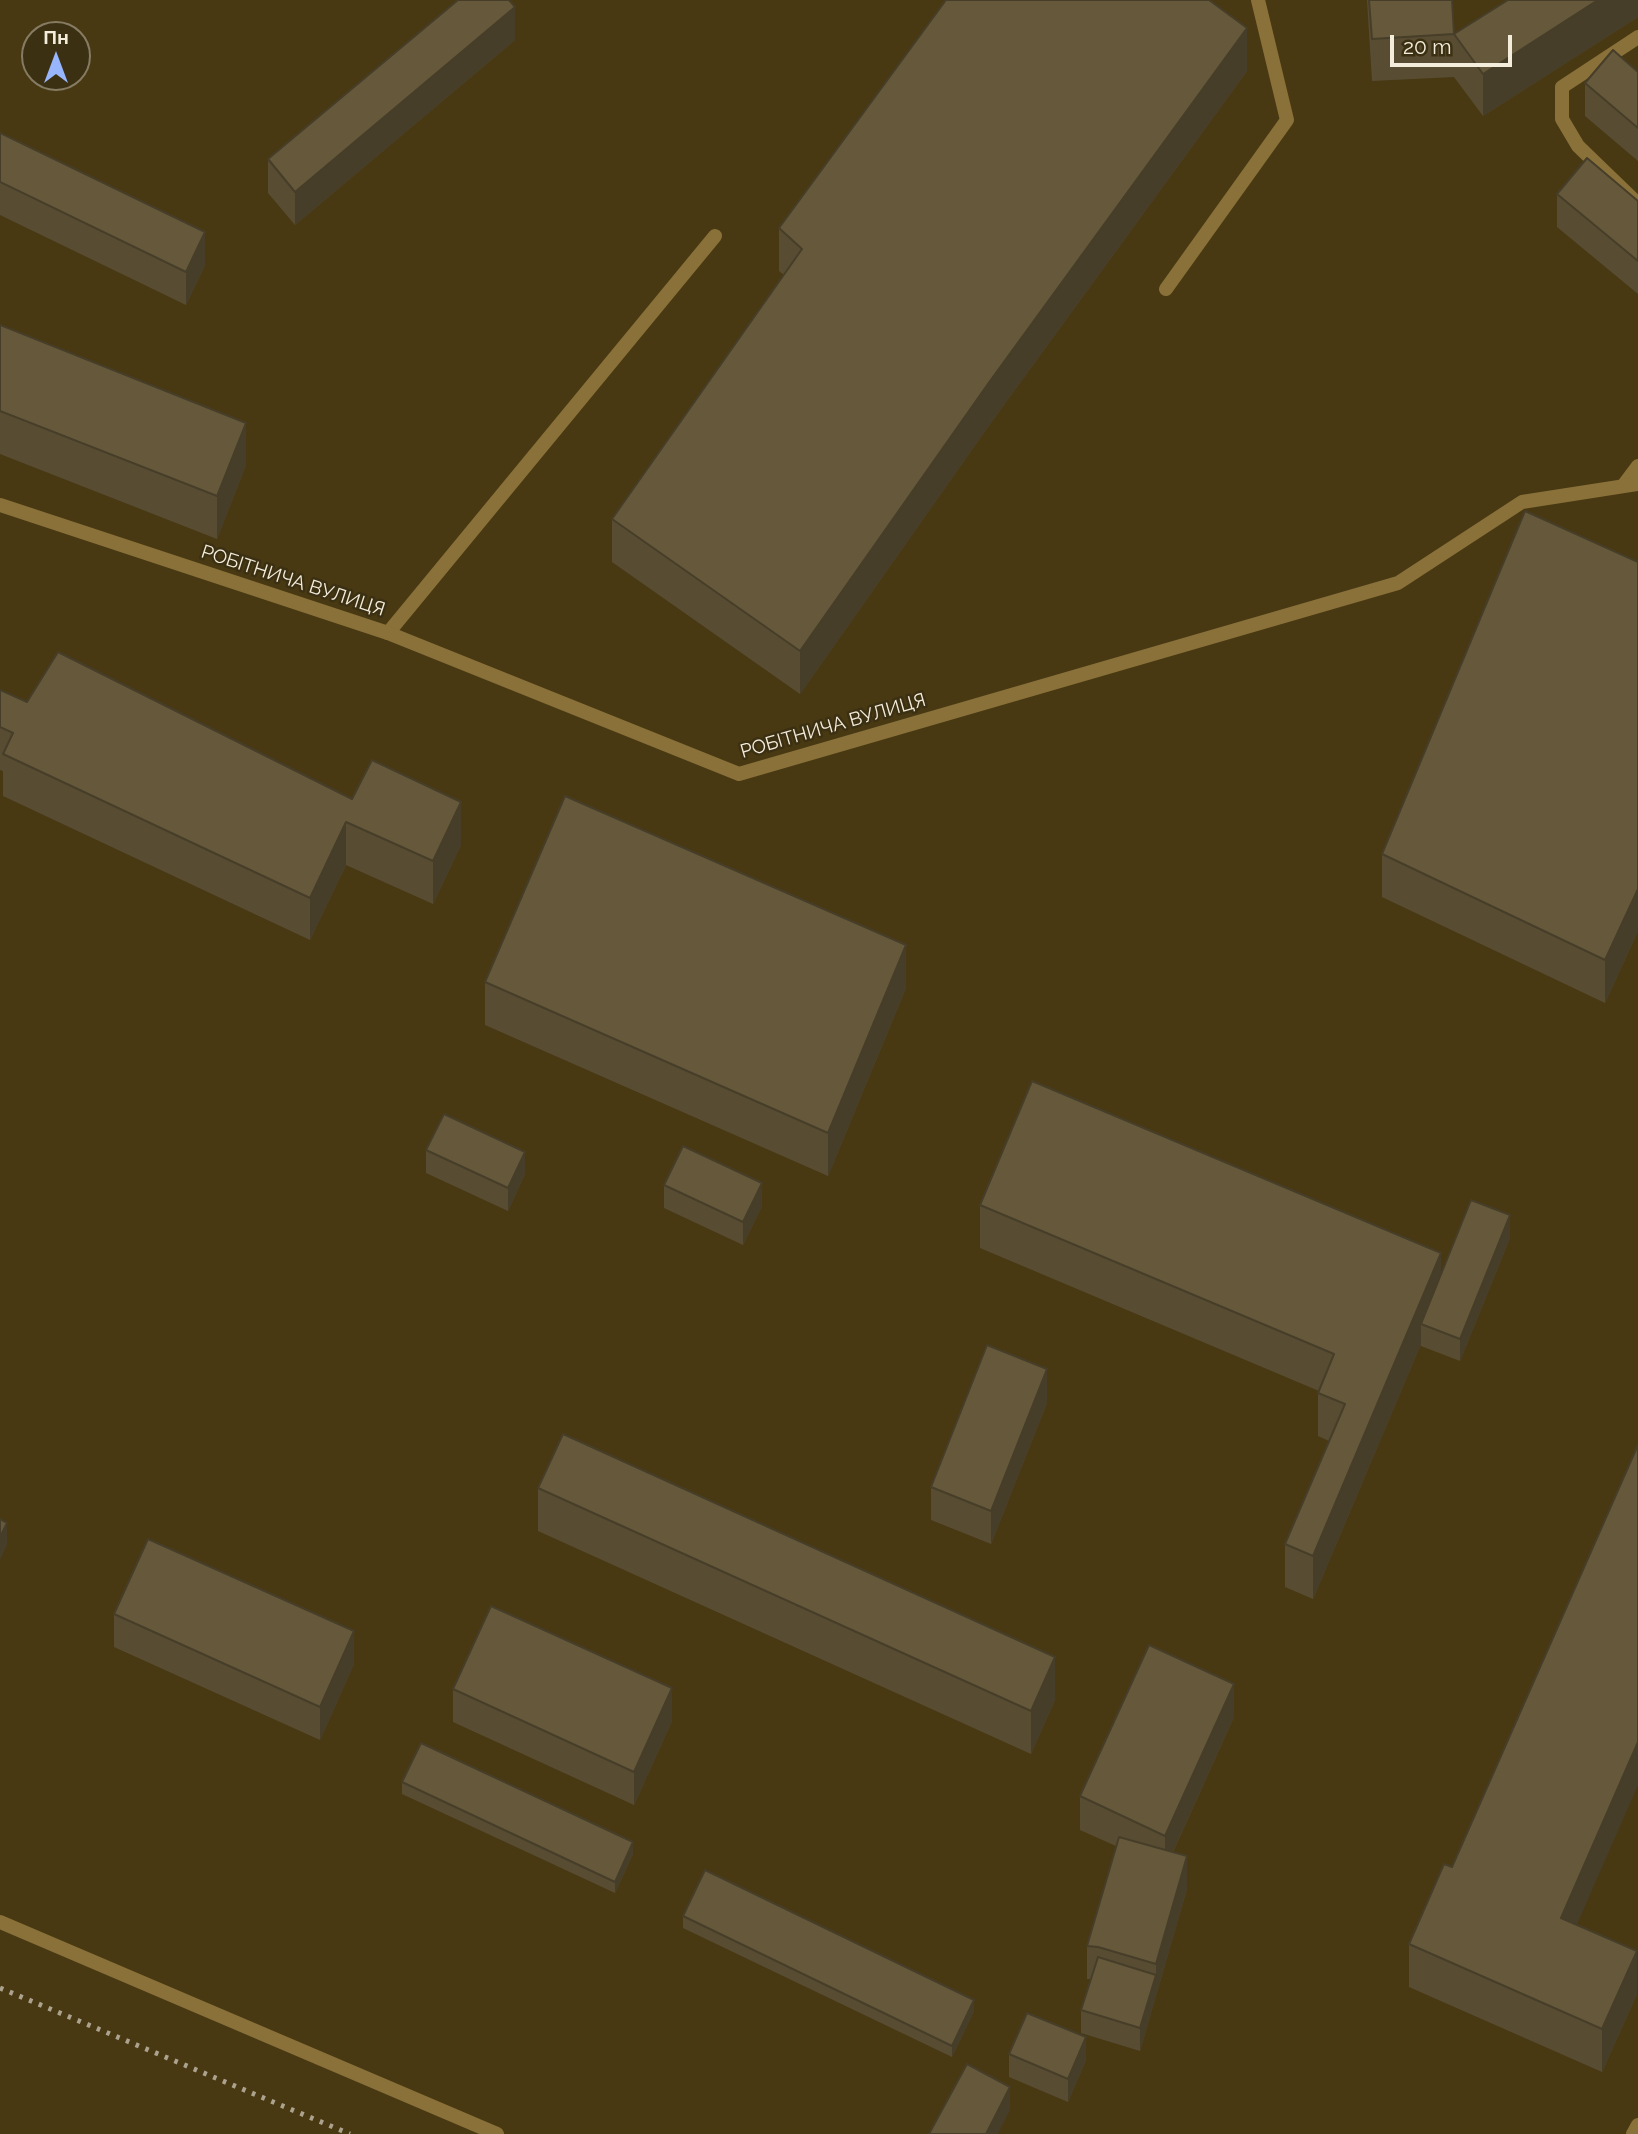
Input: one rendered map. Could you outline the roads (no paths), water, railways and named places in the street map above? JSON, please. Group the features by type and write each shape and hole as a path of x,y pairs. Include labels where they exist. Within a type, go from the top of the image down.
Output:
{"street":[{"path":"1166,289 1287,120 1258,0"},
{"path":"1638,37 1614,60 1562,87 1562,119 1578,146 1638,204"},
{"path":"388,633 715,236"},
{"path":"1623,486 1638,466"},
{"name":"РОБІТНИЧА ВУЛИЦЯ","path":"0,505 388,633 739,774 1398,583 1522,502 1638,484"},
{"path":"0,1922 497,2134"},
{"path":"1633,2134 1638,2125"}],"railway":[{"path":"0,1988 350,2134"}]}
